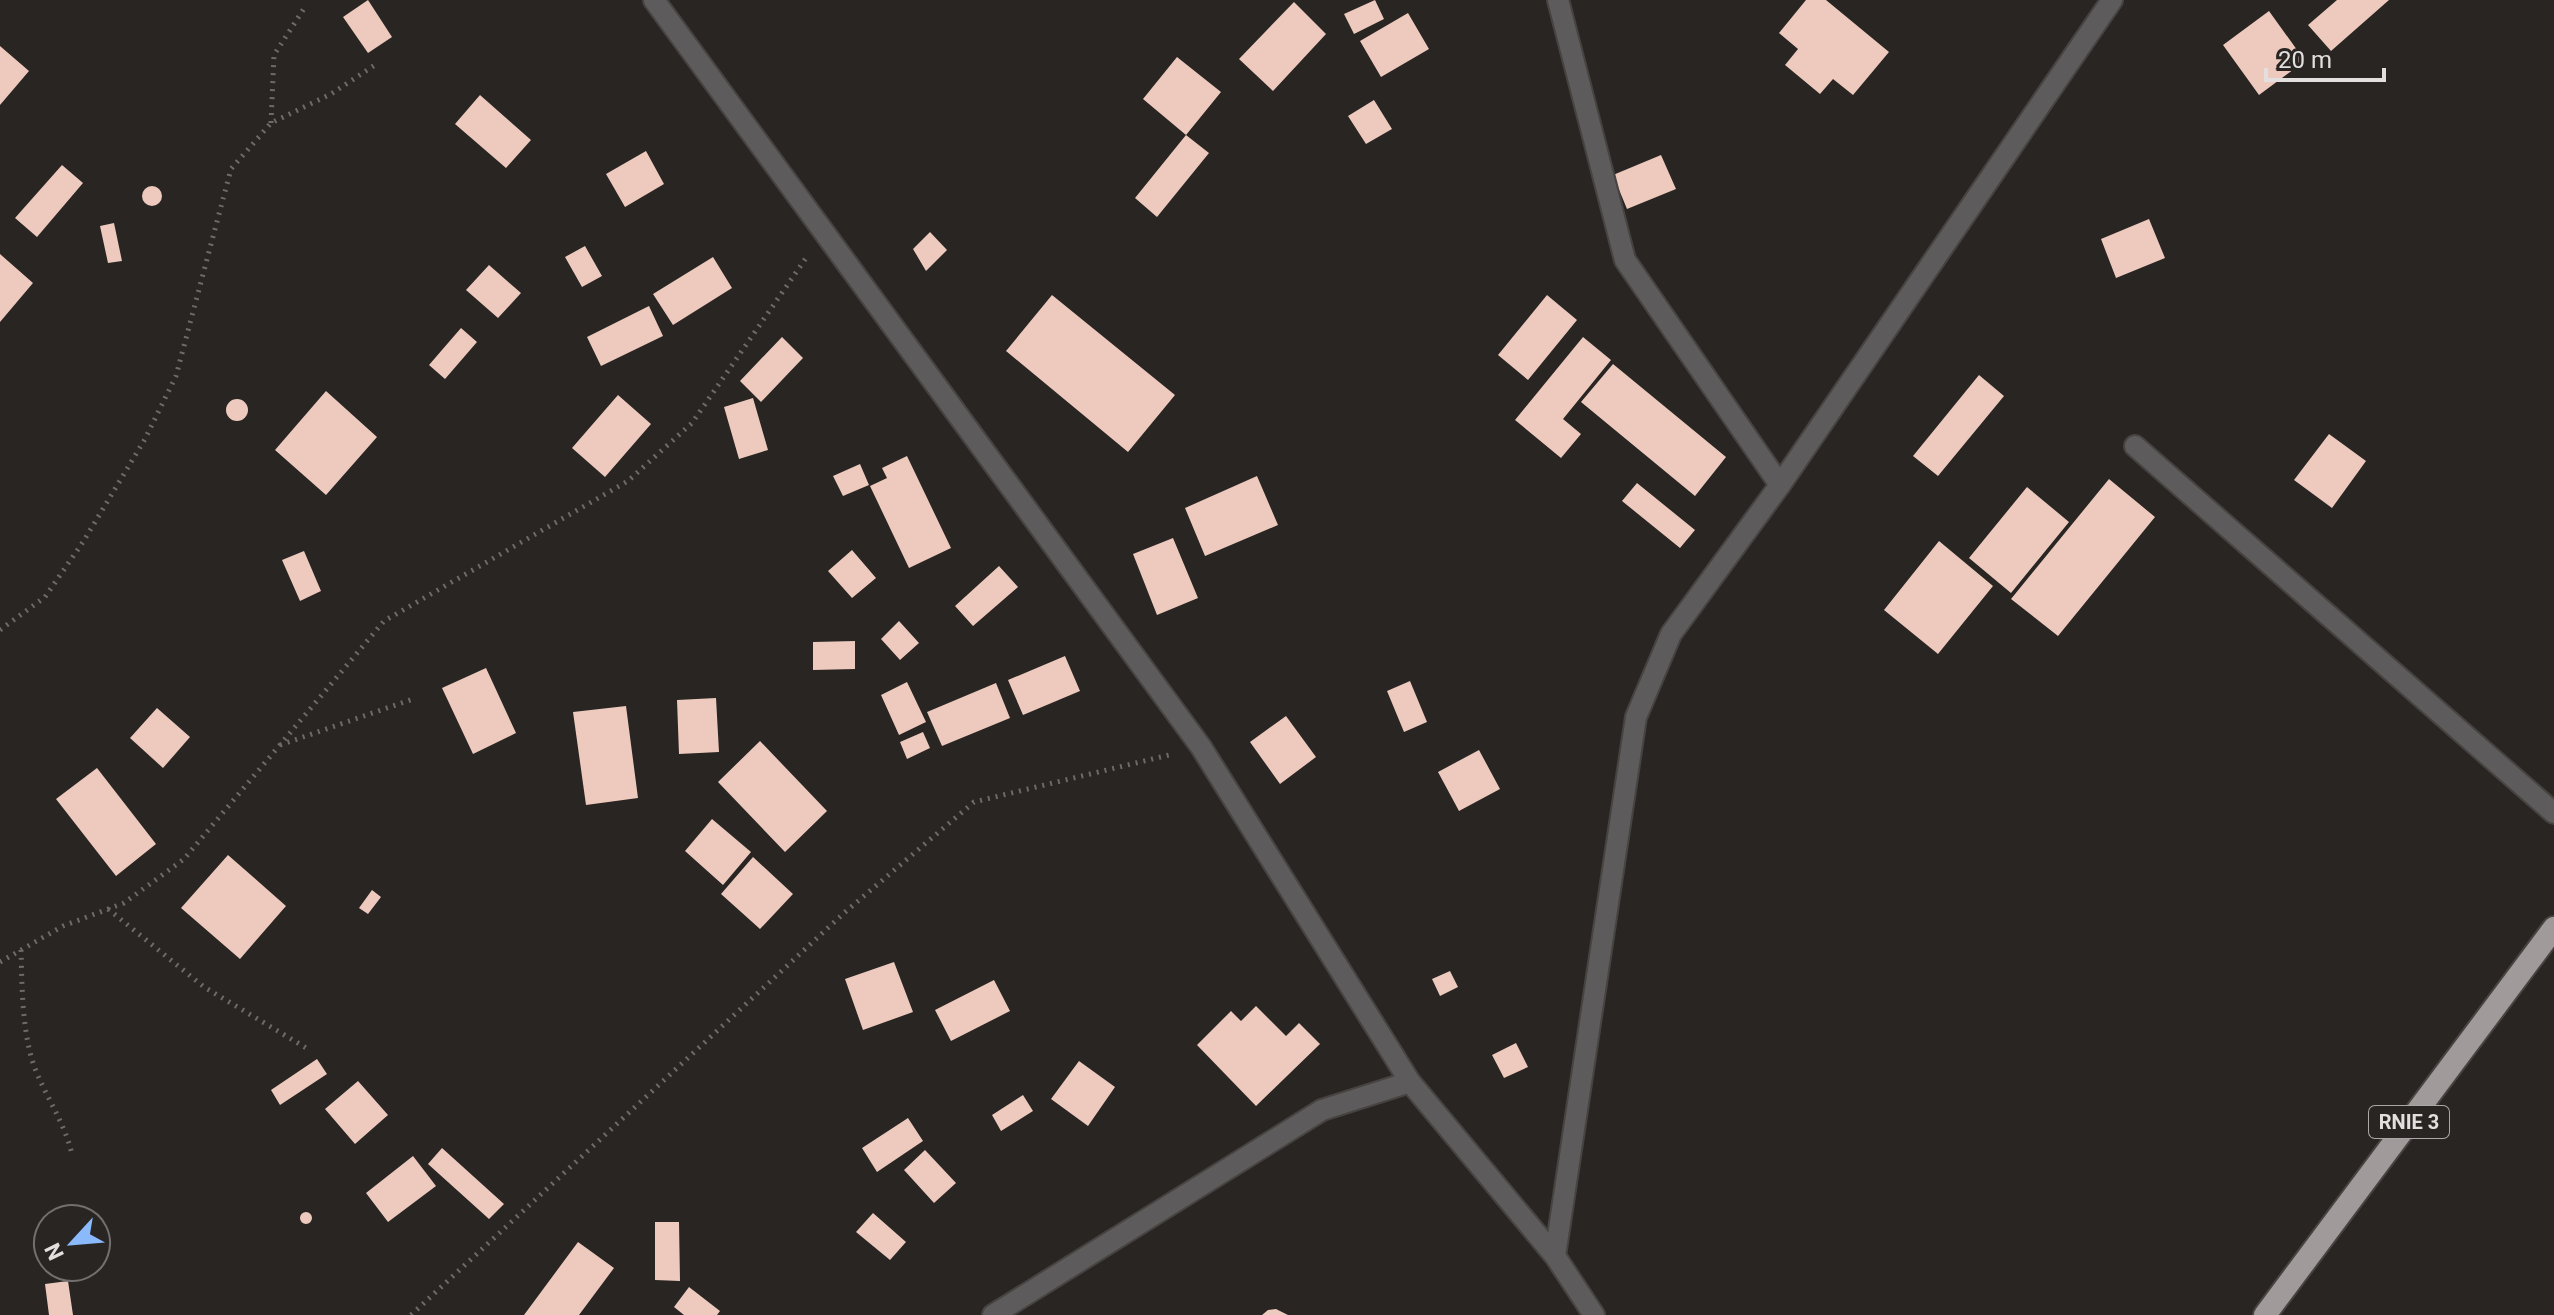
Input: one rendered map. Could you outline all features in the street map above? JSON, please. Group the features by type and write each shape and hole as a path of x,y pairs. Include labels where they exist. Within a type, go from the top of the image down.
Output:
{"highway":[{"name":"RNIE 3","path":"2265,1315 2554,928"}],"street":[{"path":"654,0 1201,747 1410,1082 1555,1256 1594,1315"},
{"path":"1558,0 1625,260 1780,485"},
{"path":"1555,1256 1636,717 1671,634 1780,485 2112,0"},
{"path":"2135,446 2554,813"},
{"path":"993,1315 1322,1110 1410,1082"}],"path":[{"path":"271,123 274,55 305,7"},
{"path":"0,630 45,597 145,439 176,376 231,169 271,123 331,94 378,63"},
{"path":"0,962 63,926 124,903 184,859 384,621 628,481 692,423 824,232"},
{"path":"279,745 413,699"},
{"path":"411,1315 844,913 974,802 1201,747"},
{"path":"107,909 204,987 308,1049"},
{"path":"21,949 22,995 33,1062 65,1125 72,1154"}],"building":[{"path":"368,0 392,37 368,53 343,17"},
{"path":"1375,0 1384,19 1354,34 1344,14"},
{"path":"1806,0 1826,0 1889,52 1853,95 1833,79 1820,94 1785,65 1798,49 1779,33"},
{"path":"2337,0 2389,0 2331,51 2308,25"},
{"path":"1294,2 1326,34 1273,91 1239,59"},
{"path":"2269,11 2305,61 2259,95 2223,45"},
{"path":"1408,13 1429,49 1381,77 1360,41"},
{"path":"0,46 29,71 0,105"},
{"path":"1177,57 1221,92 1186,135 1143,99"},
{"path":"480,95 531,140 506,168 455,124"},
{"path":"1374,100 1392,129 1366,144 1348,116"},
{"path":"1186,135 1209,153 1157,217 1135,198"},
{"path":"646,151 664,184 625,207 606,174"},
{"path":"1661,155 1676,189 1627,209 1613,175"},
{"path":"62,165 83,183 37,237 15,218"},
{"path":"152,186 159,189 162,196 159,203 152,206 145,203 142,196 145,189"},
{"path":"2149,219 2165,258 2116,278 2101,239"},
{"path":"114,223 122,261 108,263 100,226"},
{"path":"930,232 947,250 926,271 913,249"},
{"path":"585,246 602,276 582,287 565,257"},
{"path":"0,254 33,283 0,322"},
{"path":"713,257 732,288 673,325 653,294"},
{"path":"489,265 521,293 498,318 466,290"},
{"path":"1052,295 1175,395 1128,452 1006,351"},
{"path":"1547,295 1577,320 1528,380 1498,355"},
{"path":"649,306 663,336 601,366 587,337"},
{"path":"461,328 477,342 445,379 429,365"},
{"path":"782,337 803,358 761,402 740,381"},
{"path":"1583,337 1611,360 1563,419 1581,434 1561,458 1515,420"},
{"path":"1613,364 1726,457 1695,496 1581,402"},
{"path":"1979,375 2004,396 1938,476 1913,456"},
{"path":"326,391 377,437 326,495 275,450"},
{"path":"618,395 651,424 605,477 572,448"},
{"path":"753,398 768,450 739,459 724,407"},
{"path":"233,399 241,399 248,410 241,421 233,421 226,414 226,406"},
{"path":"2329,434 2366,461 2332,508 2294,480"},
{"path":"907,456 951,548 909,568 870,486 887,478 882,468"},
{"path":"860,464 869,485 843,496 833,476"},
{"path":"1257,476 1278,525 1205,556 1185,508"},
{"path":"2109,479 2155,517 2058,636 2011,599"},
{"path":"1637,483 1695,530 1680,548 1622,501"},
{"path":"2027,487 2069,522 2011,593 1969,558"},
{"path":"1173,538 1198,598 1157,615 1133,554"},
{"path":"1939,541 1993,586 1938,654 1884,610"},
{"path":"852,550 876,578 852,598 828,571"},
{"path":"304,551 321,591 300,601 282,560"},
{"path":"999,566 1018,587 973,626 955,606"},
{"path":"899,621 919,643 900,660 881,639"},
{"path":"855,641 855,669 813,670 813,642"},
{"path":"1065,656 1080,691 1023,715 1008,680"},
{"path":"486,668 516,733 473,754 442,688"},
{"path":"1410,681 1427,722 1404,732 1387,691"},
{"path":"907,682 926,722 899,735 881,695"},
{"path":"996,683 1010,718 942,746 927,712"},
{"path":"716,698 719,752 679,754 677,700"},
{"path":"626,706 638,798 586,805 573,712"},
{"path":"157,708 190,737 163,768 130,738"},
{"path":"1286,716 1316,757 1280,784 1250,742"},
{"path":"923,732 930,748 907,759 900,742"},
{"path":"760,741 827,811 785,852 718,782"},
{"path":"1479,750 1500,789 1459,811 1438,772"},
{"path":"97,768 156,844 116,876 56,799"},
{"path":"712,819 751,852 723,885 685,851"},
{"path":"228,855 286,906 240,959 181,908"},
{"path":"753,857 793,894 760,929 721,894"},
{"path":"372,890 381,897 368,914 359,908"},
{"path":"894,962 913,1012 863,1030 845,979"},
{"path":"1450,971 1458,987 1440,996 1432,979"},
{"path":"994,980 1010,1011 951,1041 935,1010"},
{"path":"1256,1006 1286,1036 1299,1023 1320,1044 1256,1106 1197,1045 1231,1011 1241,1021"},
{"path":"1516,1043 1528,1067 1504,1078 1492,1055"},
{"path":"317,1059 327,1074 280,1105 271,1090"},
{"path":"1079,1061 1115,1087 1088,1126 1051,1099"},
{"path":"358,1081 388,1115 355,1144 325,1109"},
{"path":"1023,1095 1033,1111 1001,1131 992,1115"},
{"path":"908,1118 923,1141 877,1172 862,1148"},
{"path":"442,1148 504,1204 489,1219 428,1164"},
{"path":"925,1150 956,1183 934,1203 904,1170"},
{"path":"413,1156 436,1186 388,1222 366,1193"},
{"path":"306,1212 312,1218 306,1224 300,1218"},
{"path":"873,1213 906,1242 890,1260 856,1232"},
{"path":"655,1222 679,1222 680,1281 655,1280"},
{"path":"578,1242 614,1268 579,1315 524,1315"},
{"path":"68,1283 73,1315 49,1315 45,1284"},
{"path":"689,1287 720,1311 717,1315 684,1315 674,1307"},
{"path":"1276,1309 1288,1315 1262,1315 1268,1310"}]}
